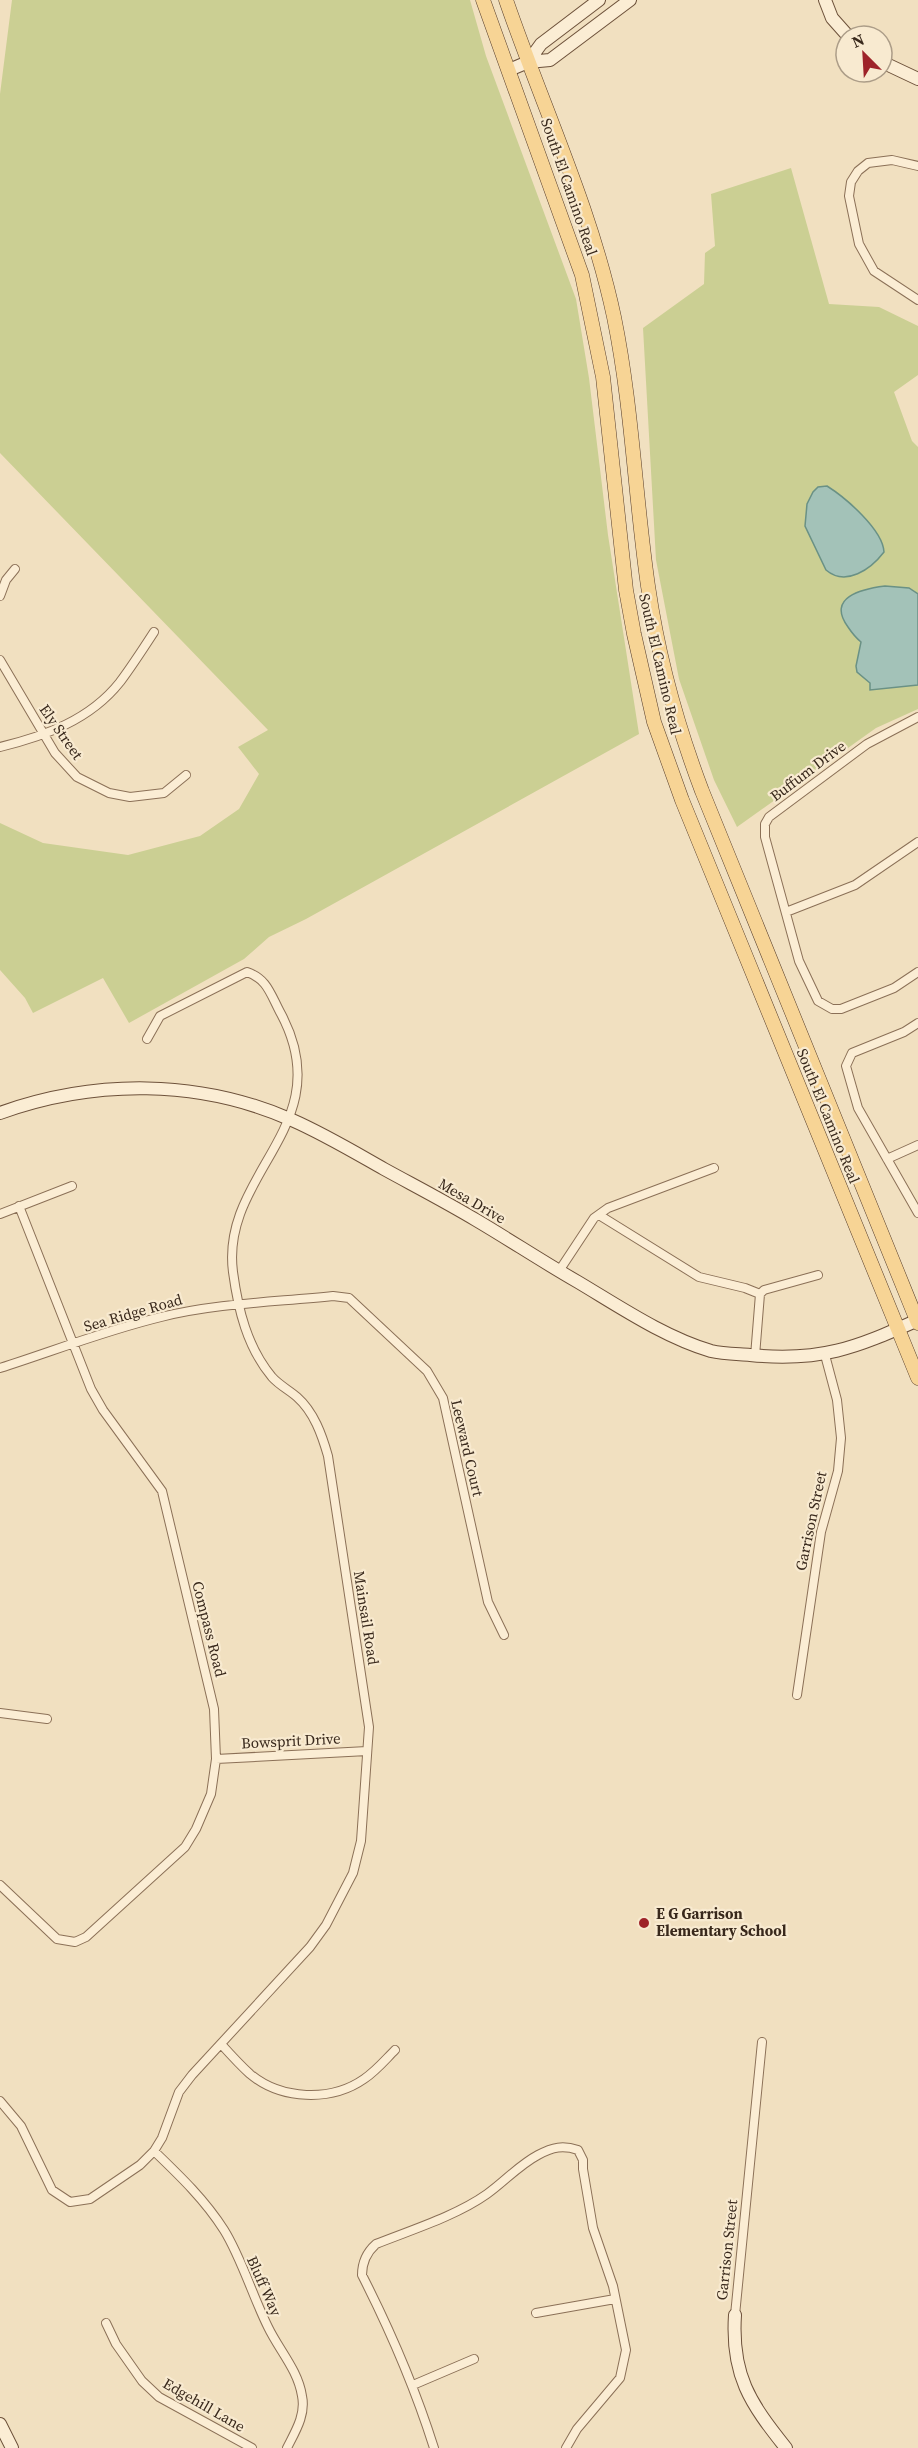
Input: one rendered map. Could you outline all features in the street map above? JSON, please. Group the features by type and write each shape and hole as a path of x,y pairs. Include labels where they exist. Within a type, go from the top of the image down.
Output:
{"main road":[{"name":"South El Camino Real","path":"483,0 582,275 593,320 603,378 626,590 654,722 682,800 918,1378"},
{"name":"South El Camino Real","path":"506,0 603,267 624,371 648,586 669,693 678,723 706,801 918,1321"},
{"path":"528,62 541,44 599,0"},
{"path":"509,70 528,62 550,60 630,0"},
{"path":"825,0 832,18 837,24"},
{"path":"894,68 918,79"},
{"name":"Mesa Drive","path":"0,1113 72,1093 147,1087 196,1092 248,1104 290,1119 333,1140 474,1219 638,1318 685,1341 713,1351 780,1358 825,1355 858,1346 918,1321"},
{"name":"Garrison Street","path":"735,2315 738,2372 754,2406 786,2448"},
{"path":"0,2424 12,2448"}],"street":[{"path":"918,166 892,160 868,163 858,171 851,182 849,196 859,244 874,271 918,300"},
{"path":"0,596 6,580 15,569"},
{"path":"0,747 44,735 79,719 119,684 154,632"},
{"name":"Ely Street","path":"0,660 55,753 78,777 109,793 130,797 164,793 186,775"},
{"name":"Buffum Drive","path":"918,717 867,744 769,817 765,824 765,837 799,961 818,1001 832,1010 841,1009 894,988 918,972"},
{"path":"786,912 855,885 918,842"},
{"name":"Mainsail Road","path":"0,2101 21,2126 52,2190 70,2202 90,2199 140,2166 162,2138 179,2092 310,1947 326,1925 353,1873 361,1841 369,1727 328,1456 320,1429 299,1398 273,1378 250,1345 239,1306 233,1272 231,1246 240,1212 290,1119 296,1099 298,1061 295,1044 288,1025 262,978 247,972 238,974 160,1016 147,1039"},
{"path":"918,1023 904,1032 852,1053 846,1066 858,1108 918,1213"},
{"path":"887,1159 918,1145"},
{"path":"559,1271 594,1218 608,1208 714,1168"},
{"path":"0,1214 72,1186"},
{"name":"Compass Road","path":"0,1885 57,1939 75,1942 86,1937 185,1847 196,1829 211,1794 216,1759 214,1709 162,1491 103,1410 91,1389 20,1206"},
{"path":"599,1215 699,1277 760,1294"},
{"path":"754,1356 760,1294 764,1290 818,1275"},
{"name":"Sea Ridge Road","path":"0,1368 161,1317 333,1296 349,1298"},
{"name":"Leeward Court","path":"349,1298 427,1371 443,1398 488,1602 504,1635"},
{"name":"Garrison Street","path":"796,1695 821,1532 838,1472 841,1438 837,1400 825,1355"},
{"path":"0,1713 47,1719"},
{"name":"Bowsprit Drive","path":"216,1759 367,1751"},
{"name":"Garrison Street","path":"735,2315 762,2042"},
{"path":"220,2044 251,2075 274,2088 306,2096 342,2091 376,2070 395,2050"},
{"path":"434,2448 396,2343 362,2276 362,2266 376,2244 449,2214 485,2195 538,2154 562,2145 578,2150 583,2160 593,2228 615,2299 626,2350 620,2378 577,2429 566,2448"},
{"name":"Bluff Way","path":"154,2151 190,2186 225,2231 268,2327 281,2352 293,2368 303,2397 302,2415 287,2448"},
{"path":"536,2313 615,2299"},
{"name":"Edgehill Lane","path":"106,2323 116,2344 142,2381 159,2397 252,2448"},
{"path":"413,2385 474,2359"}],"green space":[{"path":"12,0 470,0 486,56 576,299 589,378 608,535 639,734 306,919 269,937 244,959 129,1023 103,978 33,1013 25,998 0,970 0,823 43,843 128,855 200,836 239,809 259,774 238,747 268,730 0,453 0,94"},
{"path":"791,168 829,304 879,307 918,326 918,375 894,392 912,441 918,447 918,709 876,728 737,827 714,780 679,679 656,560 643,328 704,284 705,253 715,246 711,194"}],"water":[{"path":"827,486 862,515 882,543 884,552 858,574 842,577 826,570 805,526 807,504 813,492 818,487"},
{"path":"885,586 909,588 918,594 918,685 870,690 870,683 857,672 861,642 842,617 841,608 850,596 857,592"}],"place":[{"name":"E G Garrison Elementary School","path":"644,1923"}]}
